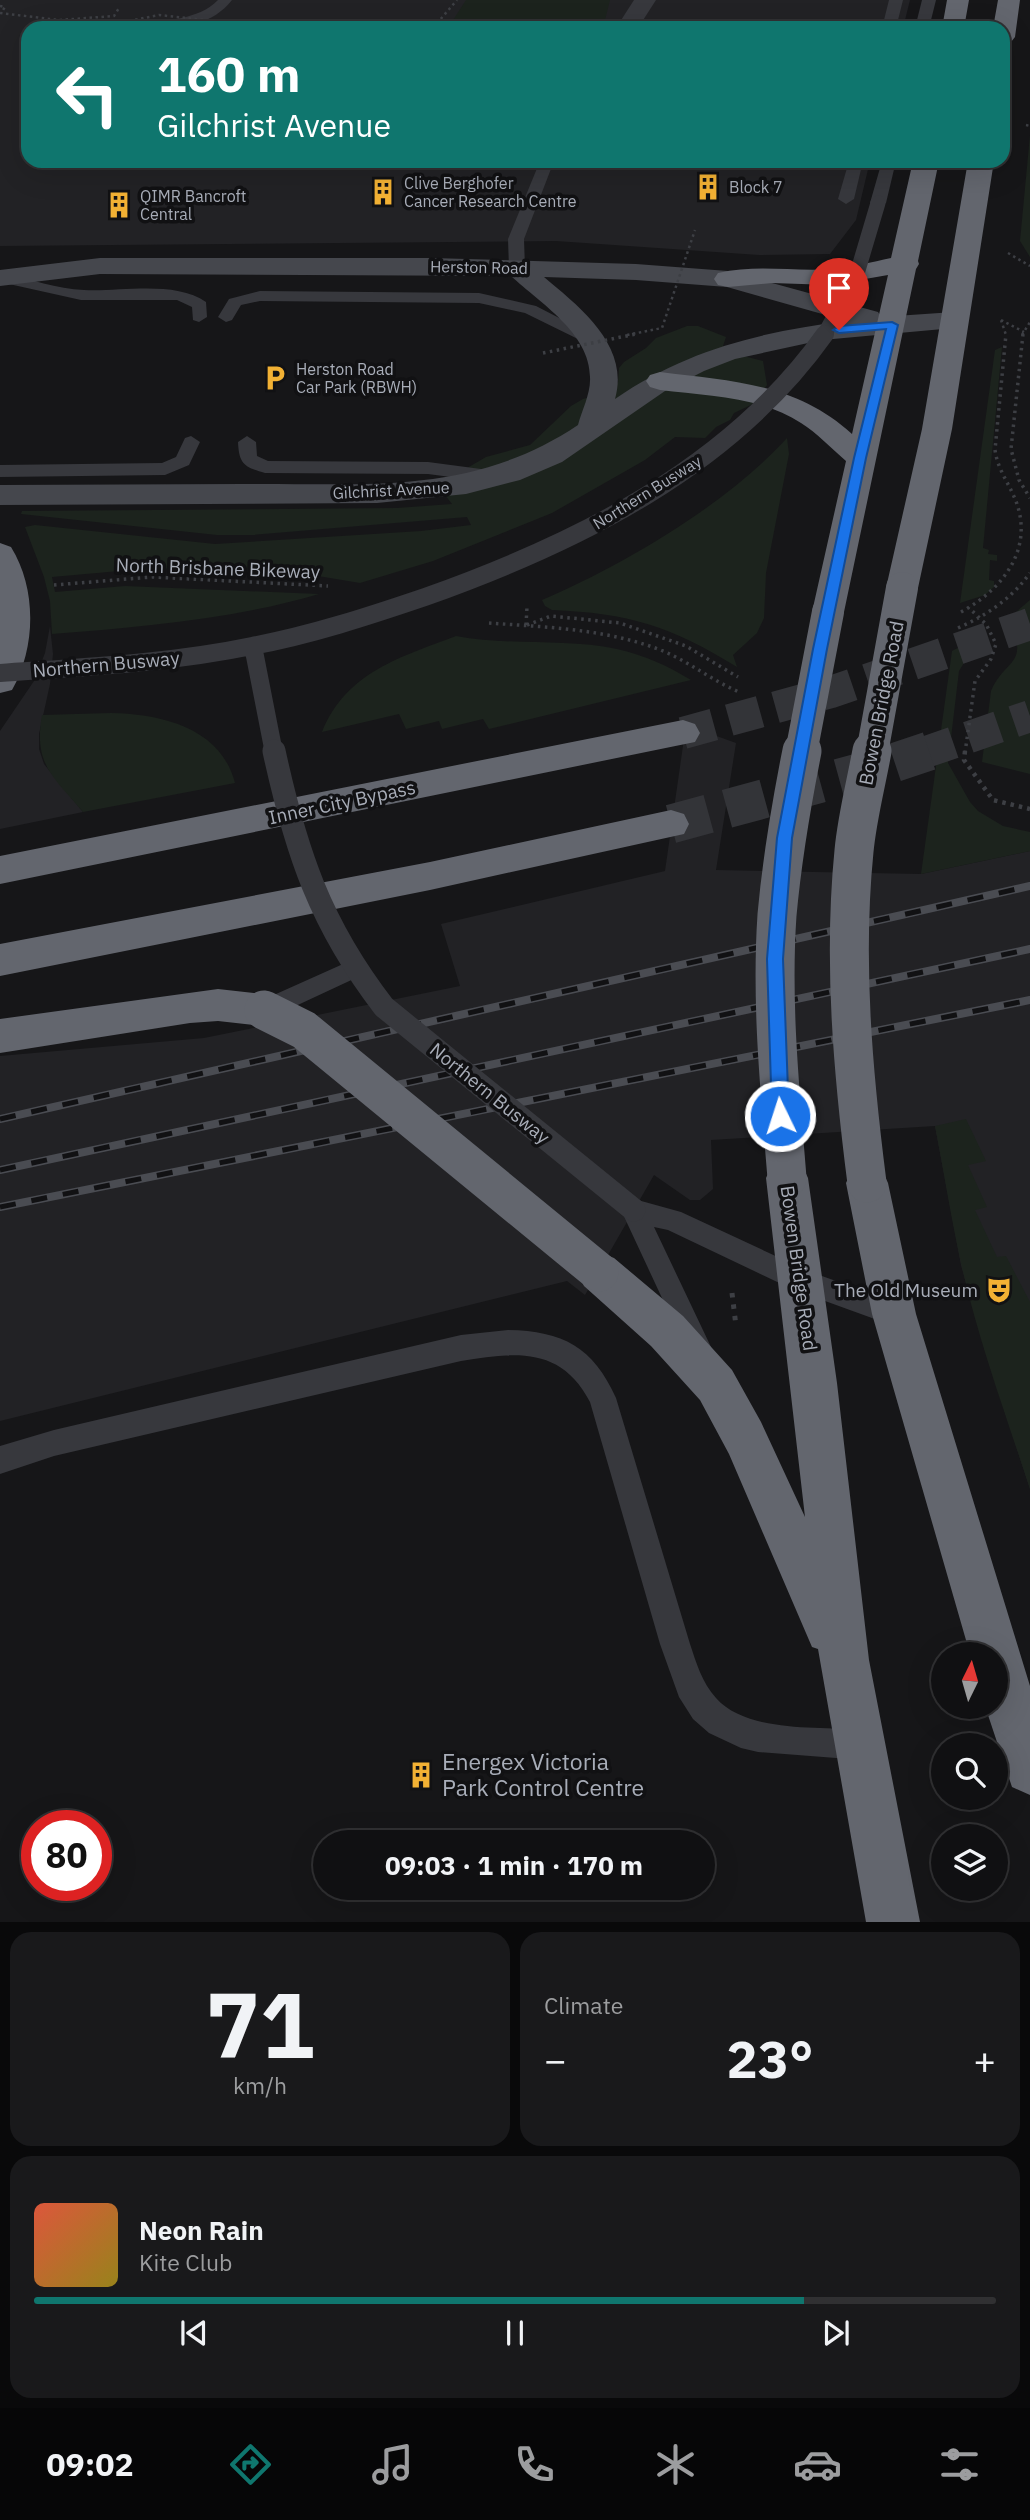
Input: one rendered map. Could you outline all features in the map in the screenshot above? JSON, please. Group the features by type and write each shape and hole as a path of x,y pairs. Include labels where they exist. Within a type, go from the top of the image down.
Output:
{"highway":[{"path":"954,21 958,0"},
{"path":"1006,21 1009,0"},
{"name":"Bowen Bridge Road","path":"892,1922 862,1745 844,1660 787,1178 775,1035 775,959 780,879 787,825 860,458 906,264 925,168"},
{"name":"Bowen Bridge Road","path":"980,168 937,429 902,588 854,849 850,888 849,1007 855,1095 867,1183 894,1314 991,1642"},
{"path":"728,279 772,275 831,276 906,264"},
{"path":"660,381 746,393 782,402 815,419 860,458"},
{"path":"0,554 9,579 16,623 13,646 0,681"},
{"name":"Inner City Bypass","path":"0,870 683,733"},
{"path":"0,960 430,876 671,824"},
{"path":"0,1036 218,1005 264,1010 304,1030 599,1272 667,1331 706,1371 745,1438 844,1660"},
{"name":"Bowen Bridge Road","path":"1008,1697 1030,1769"}],"main road":[{"name":"Herston Road","path":"2,278 100,266 517,268 607,271 728,279 892,325 952,332"},
{"path":"517,268 570,313 598,349 605,380 592,427"},
{"name":"Gilchrist Avenue","path":"0,495 403,492 444,489 496,477 550,456 660,381 748,345 809,333 892,325"}],"street":[{"path":"631,21 645,0"}],"lane":[{"path":"190,21 212,15 225,0"},
{"path":"891,21 896,0"},
{"path":"924,21 929,0"},
{"path":"517,268 516,239 544,168"},
{"path":"846,199 854,168"},
{"name":"Northern Busway","path":"0,673 156,661 253,646 344,624 454,588 516,563 627,508 719,446 758,413 792,378 820,342 860,272 887,168"},
{"path":"2,278 81,295 184,296 200,305 198,317"},
{"path":"226,317 235,302 260,296 479,298 530,309 588,337"},
{"path":"0,471 165,469 183,461 191,442"},
{"path":"247,442 248,458 265,467 428,468 496,477"},
{"name":"Northern Busway","path":"253,646 275,758 309,880 323,915 352,969 384,1007 634,1210 672,1220 722,1246 801,1281 894,1314"},
{"path":"264,1010 352,969"},
{"name":"Northern Busway","path":"634,1210 651,1252 664,1273 696,1342 706,1371"},
{"path":"0,1460 67,1440 461,1348 497,1342 541,1346 581,1364 602,1398 675,1644 690,1686 704,1708 720,1722 741,1733 758,1737 862,1745"}],"path":[{"path":"439,21 457,0"},
{"path":"0,5 5,7 0,13 59,20 114,16 118,8"},
{"path":"129,21 159,15 205,20 202,21"},
{"path":"543,353 662,328 695,230"},
{"path":"1007,252 1030,266"},
{"path":"961,612 995,590 1013,569 1020,553 1023,537 1020,512 999,470 995,447 1006,335 1001,320 1024,332"},
{"path":"1030,322 1024,332 1011,449 1019,480 1030,498"},
{"path":"958,628 981,618 1017,591 1030,573"},
{"name":"North Brisbane Bikeway","path":"53,585 122,577 152,577 309,584 340,588"},
{"path":"526,625 527,607"},
{"path":"969,608 981,618 994,636 995,647 994,655 978,673 975,681 964,760 993,800 1030,809"},
{"path":"526,625 551,616 620,623 687,646 738,677"},
{"path":"489,623 600,633 630,639 676,657 739,692"}],"shaded area":[{"path":"0,0 910,0 905,21 21,21 21,168 868,168 856,220 830,254 759,255 556,241 0,246"},
{"path":"466,0 610,0 605,21 452,21"},
{"path":"1030,135 1030,257 1020,241"},
{"path":"687,326 698,326 726,337 723,346 732,353 763,361 767,385 755,403 734,413 730,420 716,427 705,438 675,437 645,460 552,513 433,561 360,583 312,575 153,568 52,577 55,592 125,586 319,594 221,616 52,634 50,601 44,577 25,527 35,525 215,544 421,531 471,525 467,517 252,535 217,535 21,514 22,511 397,508 452,504 445,495 443,482 486,457 530,445 571,406 583,399 610,391 618,382 619,368 624,362 656,338"},
{"path":"1002,347 983,548 989,550 988,554 997,555 997,561 990,560 989,580 994,581 994,587 985,595 960,603 995,350"},
{"path":"787,438 789,454 766,573 764,618 757,633 733,655 737,667 691,641 648,624 604,614 552,610 545,606 542,600 640,551 705,509 763,462"},
{"path":"1030,600 1030,774 982,762 991,691 1016,654 1015,634 1009,618"},
{"path":"50,626 53,654 50,684 39,734 39,749 44,764 83,812 0,829 0,731 34,681 45,653"},
{"path":"456,636 617,649 637,654 691,680 489,729 483,719 442,729 439,721 406,729 399,714 322,732 332,712 360,681 377,669 415,651"},
{"path":"971,641 970,653 959,671 948,763 978,811 1003,826 1030,832 1030,851 921,874 952,651"},
{"path":"111,713 169,721 203,737 217,749 228,764 235,783 83,812 55,779 43,758 40,732 42,715"},
{"path":"686,725 736,743 716,870 921,874 1030,851 1030,1489 986,1354 961,1265 935,1126 711,1140 713,1189 700,1200 690,1200 654,1175 585,1295 567,1281 0,1421 0,1056 204,1038 460,986 441,924 665,871"},
{"name":"The Old Museum","path":"966,1119 986,1161 968,1165 987,1207 975,1210 997,1257 1006,1256 1030,1302 1030,1489 968,1292 935,1126"}],"tunnel":[{"path":"683,733 831,692 1030,624"},
{"path":"923,753 1030,716"},
{"path":"923,753 929,751"},
{"path":"671,824 923,753"}],"railway":[{"path":"0,1119 1030,886"},
{"path":"0,1170 1030,949"},
{"path":"0,1207 1030,1000"}],"place":[{"name":"Block 7","path":"708,187"},
{"name":"Clive Berghofer Cancer Research Centre","path":"383,192"},
{"name":"QIMR Bancroft Central","path":"119,205"},
{"name":"Herston Road Car Park (RBWH)","path":"275,378"},
{"name":"The Old Museum","path":"999,1290"},
{"name":"Energex Victoria Park Control Centre","path":"421,1775"}],"route":[{"path":"780,1116 775,959 785,838 820,649 860,458 892,325 839,330"}]}
